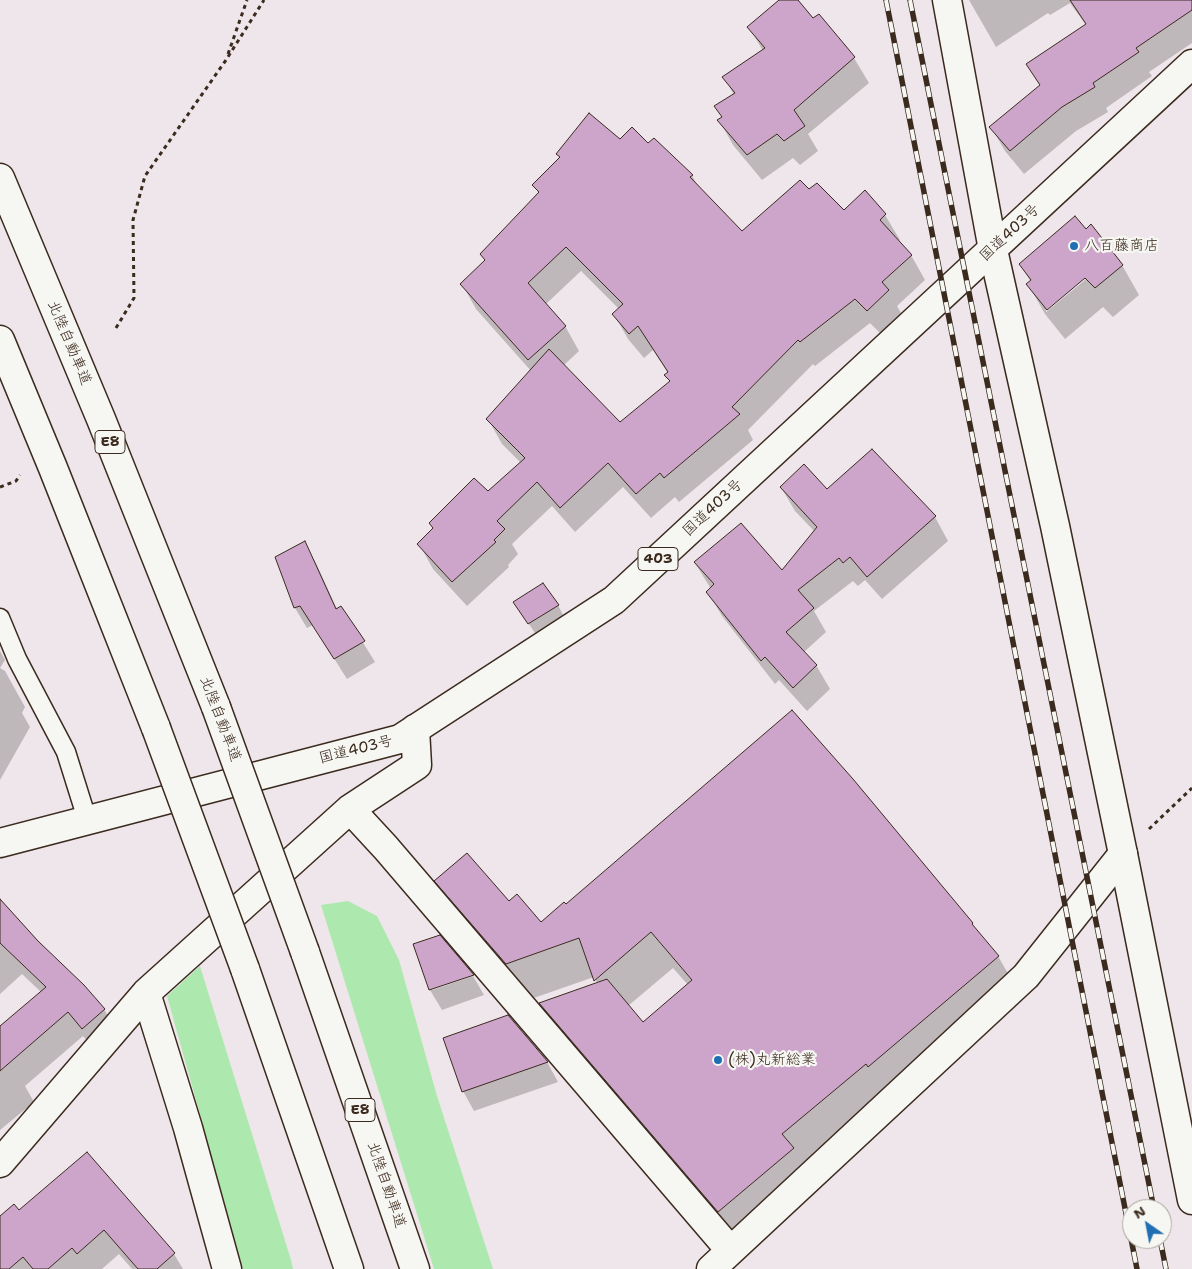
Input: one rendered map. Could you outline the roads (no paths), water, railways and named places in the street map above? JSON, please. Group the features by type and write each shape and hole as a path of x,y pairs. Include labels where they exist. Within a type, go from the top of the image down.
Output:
{"main road":[{"path":"946,0 992,250 1055,526 1192,1200"},
{"name":"国道403号","path":"0,843 400,739 614,600 1192,64"},
{"name":"北陸自動車道","path":"0,178 100,418 216,707 305,952 415,1269"},
{"path":"0,340 57,477 156,728 245,969 350,1269"},
{"path":"0,1163 146,993 350,809 416,765 415,729"},
{"path":"350,809 392,856 721,1260 1026,976 1123,854"},
{"path":"146,993 188,1128 227,1269"}],"lane":[{"path":"0,618 18,659 66,752 87,819"}],"railway":[{"path":"886,0 1137,1269"},
{"path":"910,0 1152,1199"},
{"path":"1162,1249 1166,1269"}],"place":[{"name":"八百藤商店","path":"1074,246"},
{"name":"(株)丸新総業","path":"718,1060"}]}
